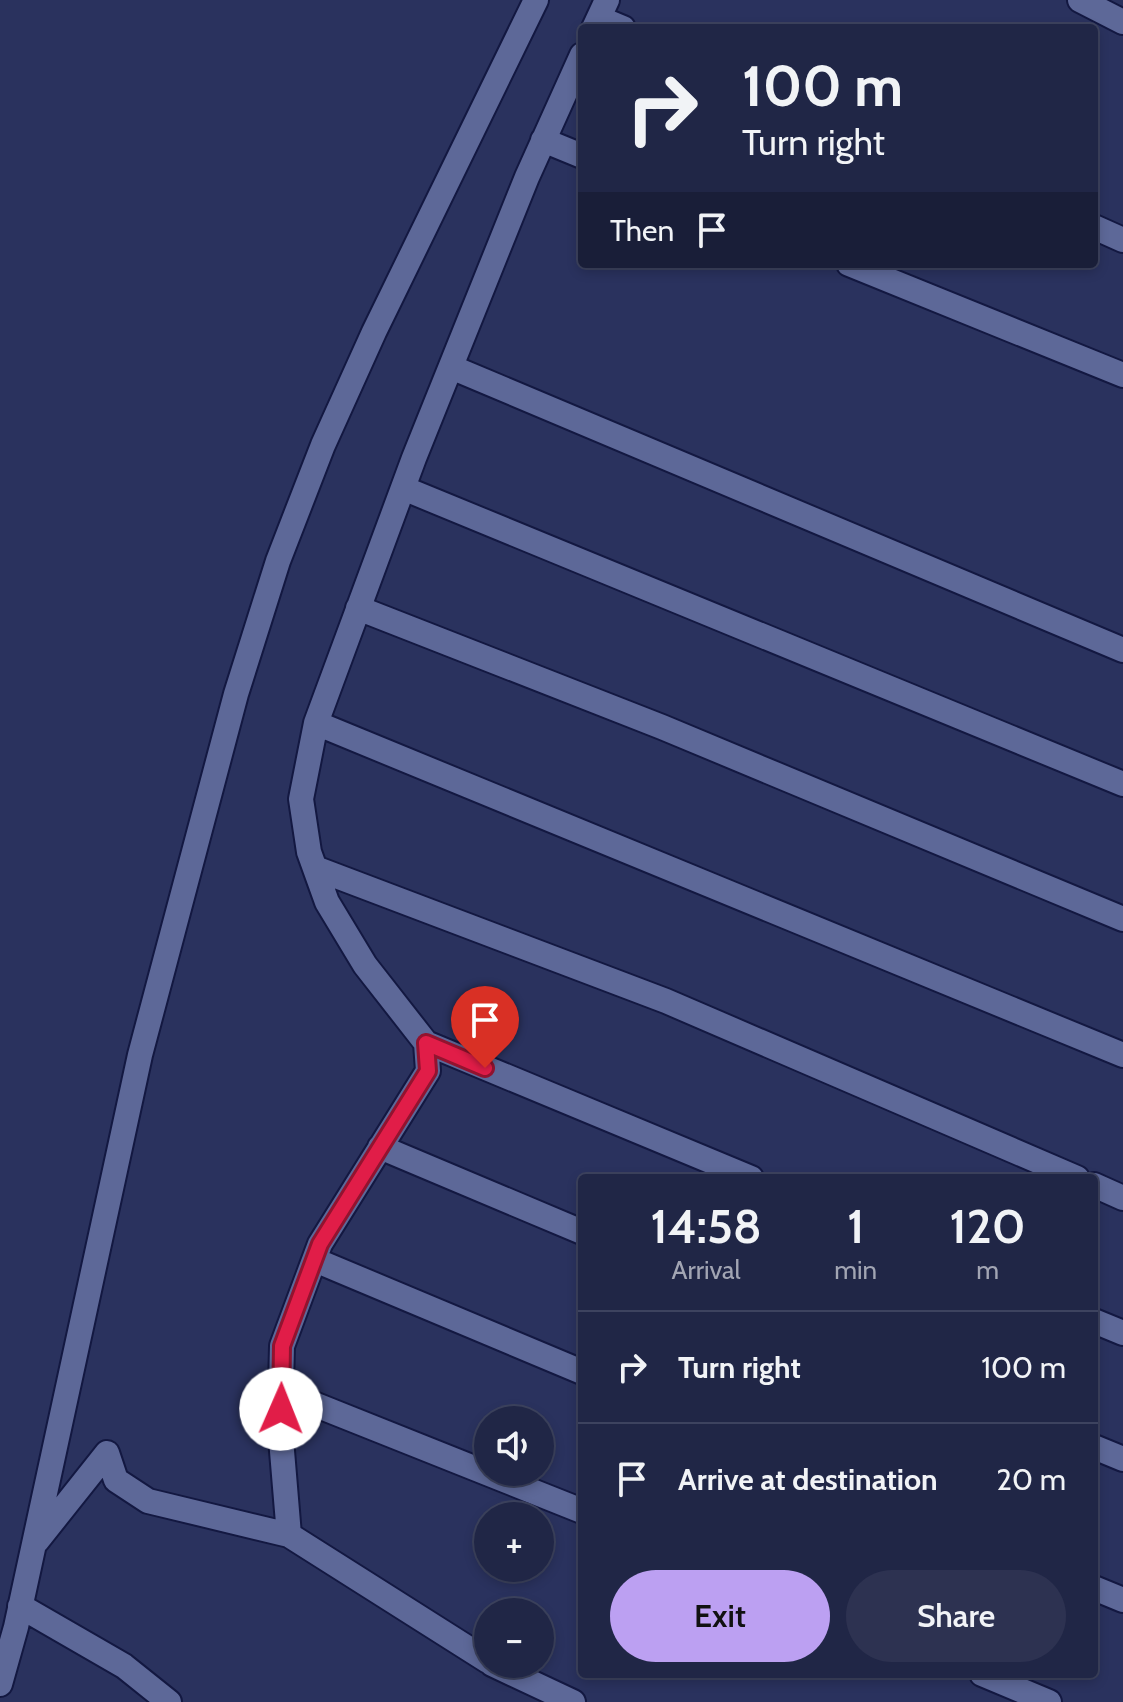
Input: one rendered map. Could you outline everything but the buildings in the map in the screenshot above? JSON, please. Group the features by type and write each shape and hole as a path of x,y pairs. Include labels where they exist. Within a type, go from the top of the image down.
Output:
{"street":[{"path":"0,1684 20,1606 140,1055 236,694 278,561 323,445 374,332 536,0"},
{"path":"1080,0 1123,22"},
{"path":"578,64 543,140 403,488 316,723 301,799 309,852 327,902 365,965 426,1043 741,1174"},
{"path":"543,140 578,154"},
{"path":"1098,229 1123,240"},
{"path":"859,268 1123,375"},
{"path":"451,367 1123,650"},
{"path":"403,488 1123,784"},
{"path":"358,608 662,727 1123,919"},
{"path":"316,723 1123,1055"},
{"path":"315,868 666,1001 1068,1174"},
{"path":"289,1535 280,1427 282,1346 320,1244 428,1071 426,1043"},
{"path":"380,1147 578,1230"},
{"path":"1098,1187 1123,1198"},
{"path":"315,1260 578,1370"},
{"path":"1098,1323 1123,1333"},
{"path":"281,1391 578,1509"},
{"path":"1098,1449 1123,1459"},
{"path":"33,1546 107,1453 116,1480 148,1501 289,1535 474,1653"},
{"path":"1098,1590 1123,1600"},
{"path":"20,1606 124,1666 169,1702"},
{"path":"522,1678 573,1702"},
{"path":"992,1678 1049,1702"}],"route":[{"path":"281,1409 282,1346 320,1244 428,1071 426,1043 485,1068"}]}
